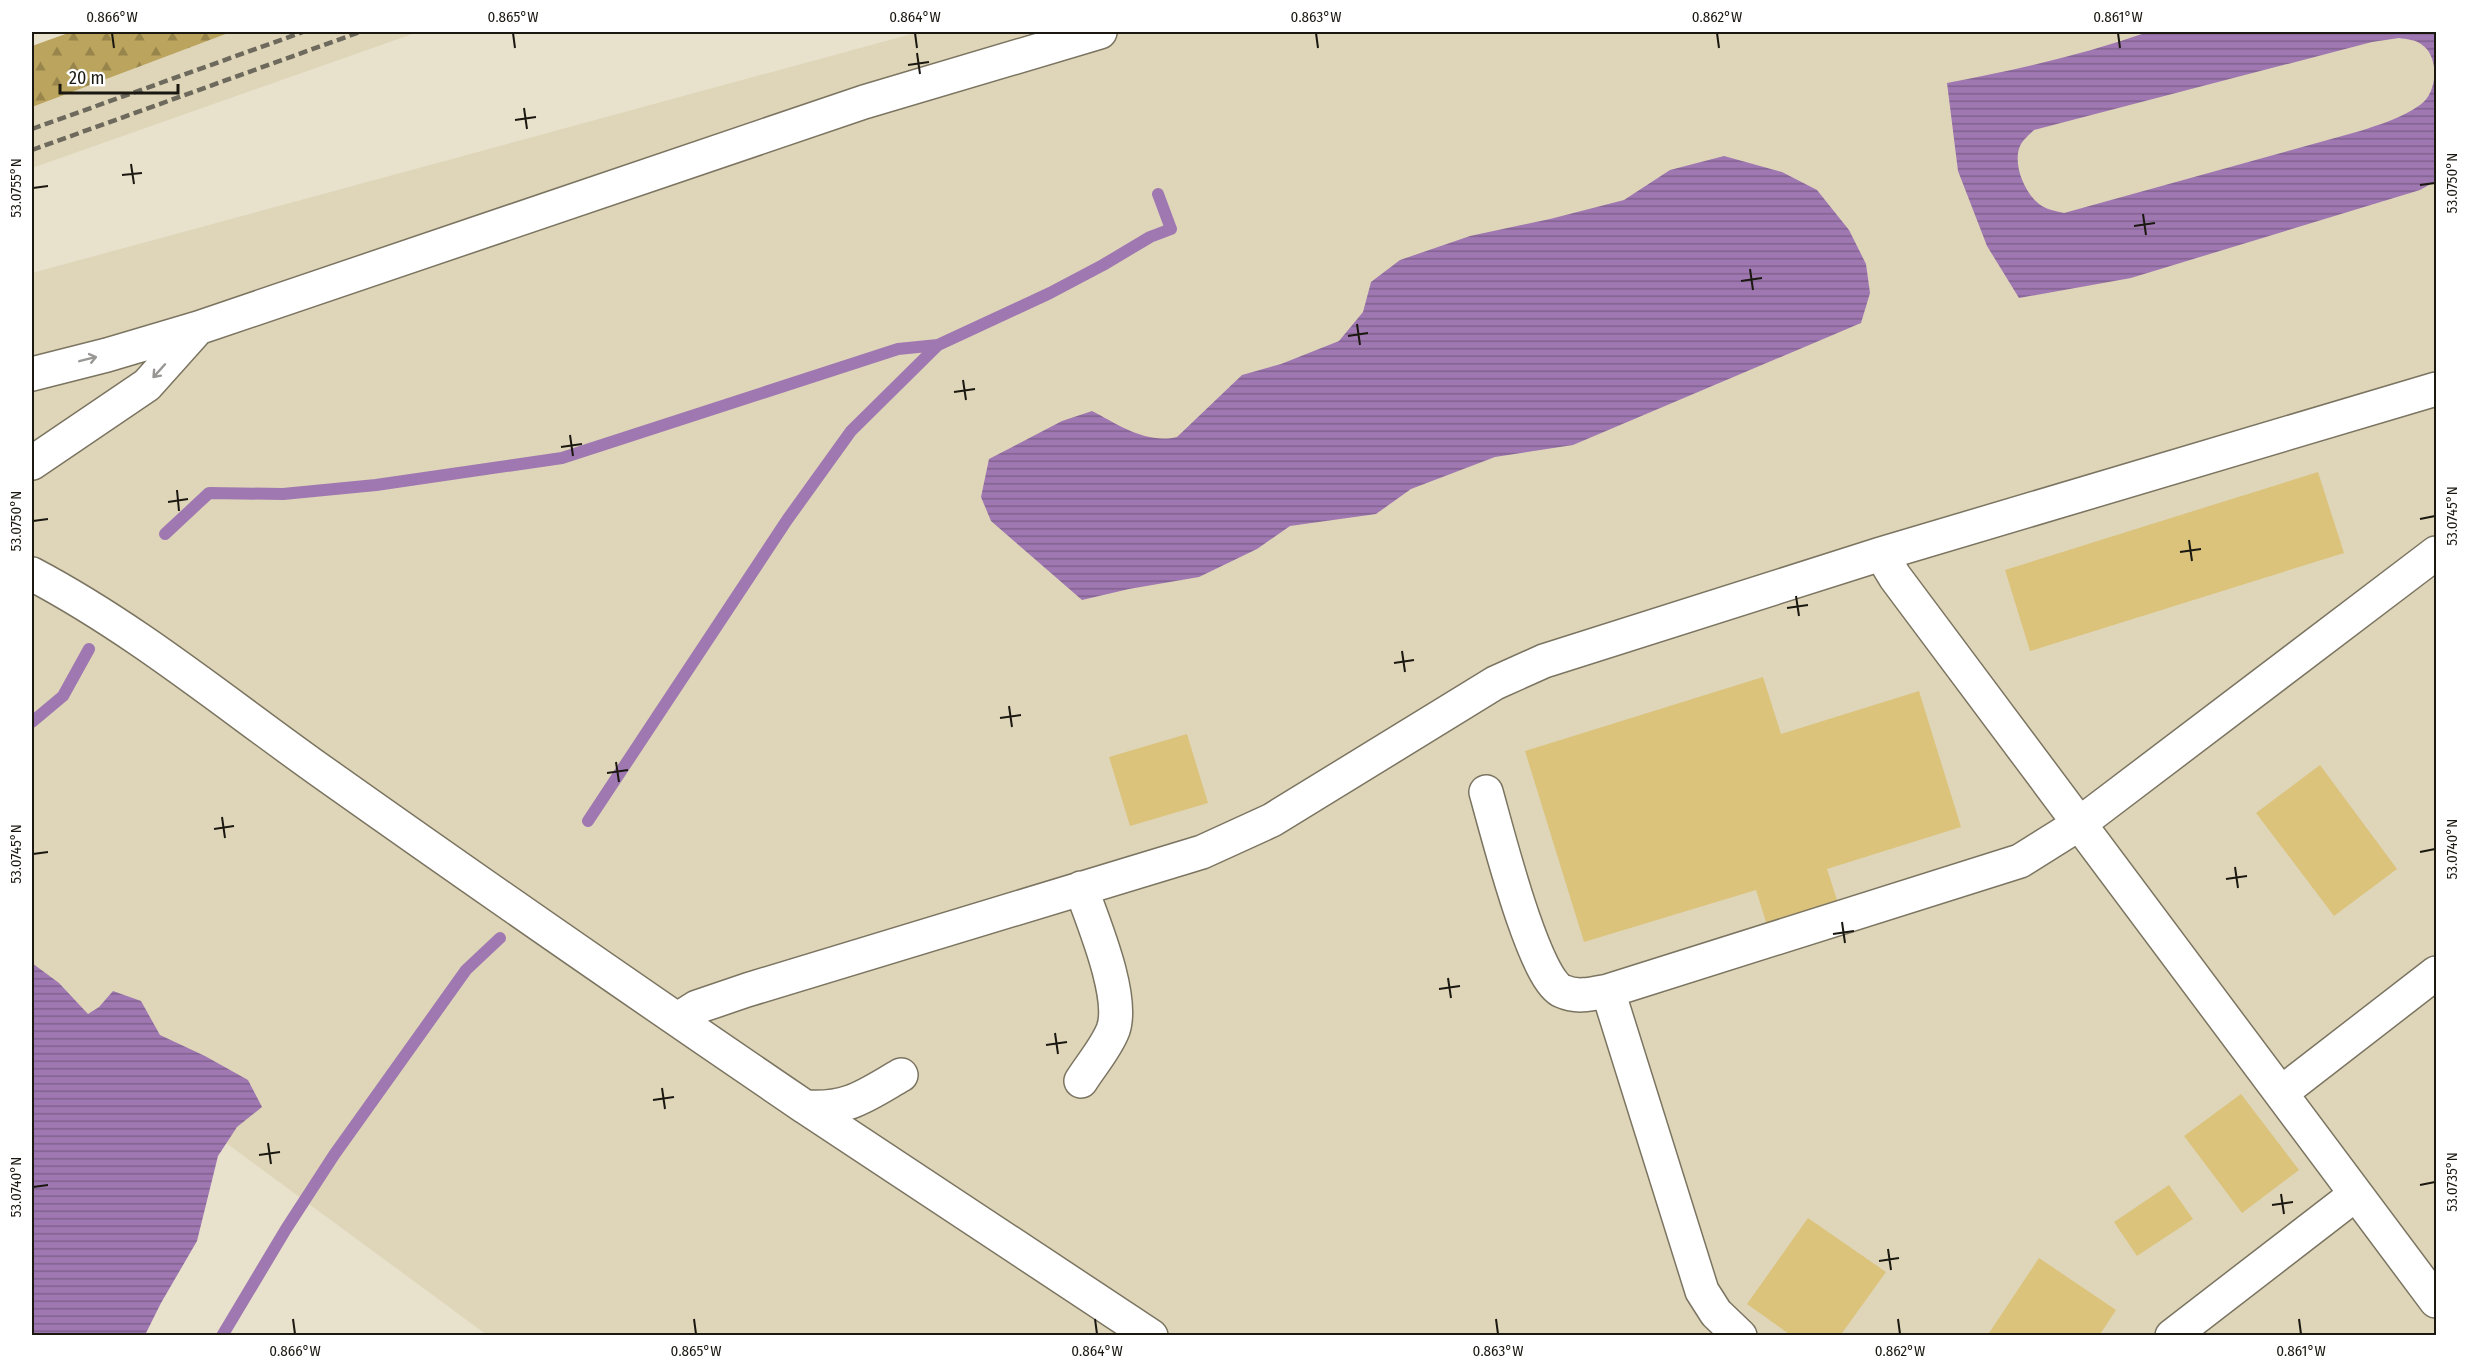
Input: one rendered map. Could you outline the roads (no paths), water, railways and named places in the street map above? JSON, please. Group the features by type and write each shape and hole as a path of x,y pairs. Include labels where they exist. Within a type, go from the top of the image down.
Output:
{"lane":[{"path":"32,374 198,328 864,102 1100,32"},
{"path":"32,463 147,385 198,328"},
{"path":"678,1018 697,1007 747,990 1202,852 1252,831 1517,671 1544,661 1881,554 2436,389"},
{"path":"1486,792 1528,931 1547,977 1561,991 1580,996 1608,991 2020,861 2079,824 2436,553"},
{"path":"1881,554 1895,577 2436,1301"},
{"path":"32,574 133,633 326,775 805,1107 1151,1335"},
{"path":"1081,888 1111,979 1117,1007 1112,1033 1081,1081"},
{"path":"2281,1093 2436,973"},
{"path":"1608,991 1702,1291 1716,1313 1740,1335"},
{"path":"805,1107 842,1106 901,1075"},
{"path":"2172,1335 2356,1194"}],"waterway":[{"path":"588,821 787,520 851,431 938,345 1050,293 1150,237 1171,229 1158,194"},
{"path":"165,534 209,493 283,494 376,485 562,458 898,349 938,345"},
{"path":"32,722 63,696 89,649"},
{"path":"222,1336 286,1229 334,1155 466,970 500,938"}],"railway":[{"path":"32,129 303,32"},
{"path":"32,150 360,32"}]}
